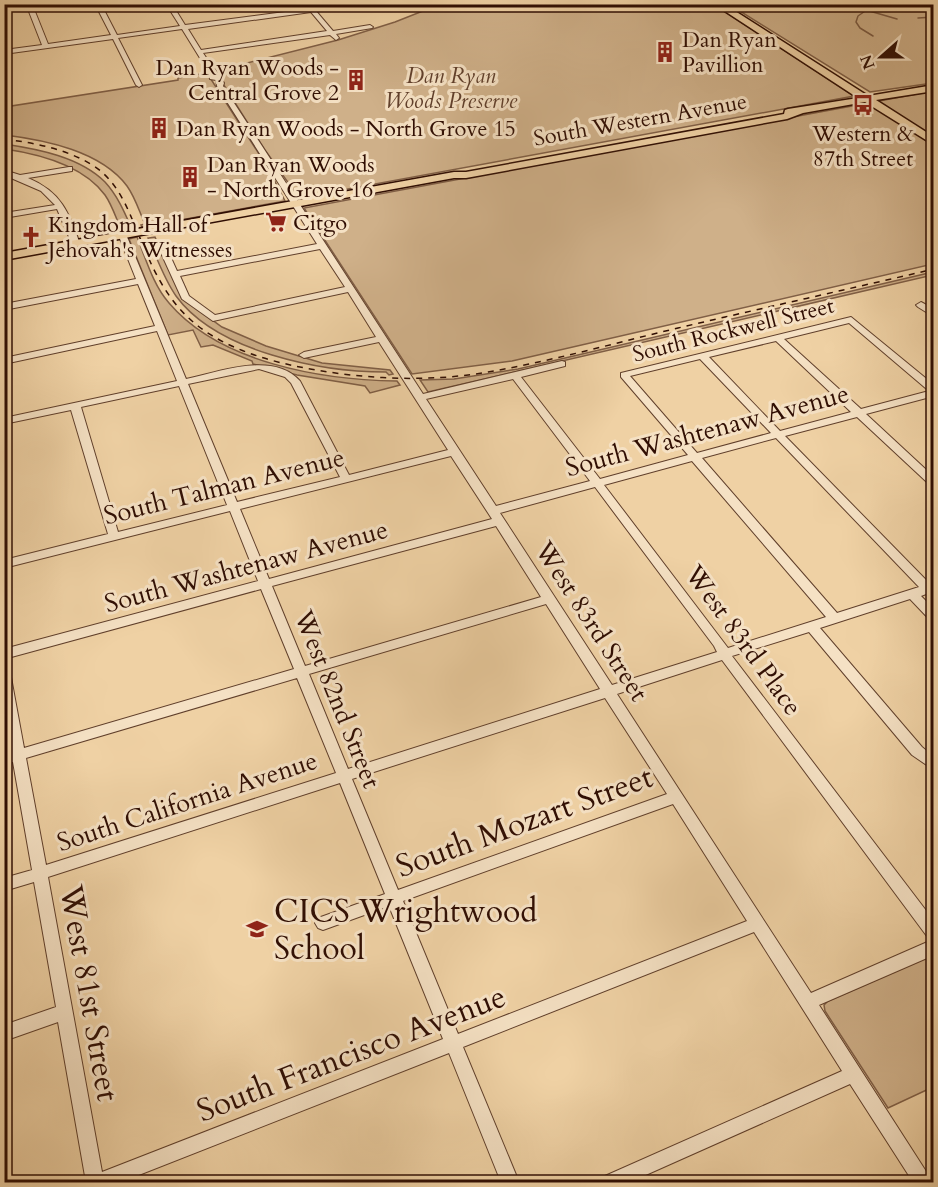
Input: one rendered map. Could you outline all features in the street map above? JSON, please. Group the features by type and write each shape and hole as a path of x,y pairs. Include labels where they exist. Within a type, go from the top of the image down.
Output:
{"main road":[{"path":"718,4 870,99 933,135"},
{"path":"726,4 933,142"},
{"name":"South Western Avenue","path":"4,257 148,233 154,229 454,175 466,175 933,87"}],"street":[{"path":"4,6 13,4"},
{"path":"29,4 46,46"},
{"path":"98,4 139,85"},
{"path":"4,52 184,29 310,7 354,4"},
{"name":"West 83rd Street","path":"172,6 212,73 216,84 220,86 923,1182"},
{"path":"310,7 338,39"},
{"path":"199,52 370,27"},
{"path":"4,177 69,169"},
{"path":"4,172 19,176 47,192 61,206 76,244"},
{"path":"4,216 61,206"},
{"name":"West 82nd Street","path":"123,236 510,1182"},
{"path":"174,274 321,246"},
{"path":"165,252 185,297 213,318 350,289"},
{"path":"4,307 141,281"},
{"path":"933,302 921,305 933,315"},
{"name":"South Rockwell Street","path":"694,457 624,375 851,320 933,392"},
{"path":"4,361 160,328"},
{"path":"304,355 382,338"},
{"path":"778,338 933,483"},
{"path":"702,356 931,588"},
{"path":"420,398 562,364"},
{"path":"4,421 255,366 291,376 346,479"},
{"name":"West 83rd Place","path":"515,375 719,643 730,664 933,933"},
{"name":"South Washtenaw Avenue","path":"4,654 265,584 495,516 597,483 933,392"},
{"path":"75,405 114,537"},
{"name":"South Talman Avenue","path":"4,564 454,452"},
{"path":"694,457 835,619"},
{"name":"South California Avenue","path":"4,885 931,588"},
{"path":"912,594 933,617"},
{"path":"4,759 549,599"},
{"path":"811,626 917,751 933,765"},
{"name":"West 81st Street","path":"4,672 95,1182"},
{"name":"South Mozart Street","path":"323,923 676,797"},
{"name":"South Francisco Avenue","path":"100,1182 757,924"},
{"path":"807,1002 933,947"},
{"path":"4,1033 64,1012"},
{"path":"611,1182 854,1074"}],"green space":[{"name":"Dan Ryan Woods Preserve","path":"713,4 854,96 299,198 265,150 215,71 338,40 395,22 438,5"},
{"path":"730,5 933,5 933,83 870,92"},
{"path":"207,73 268,168 285,201 142,227 141,225 145,224 130,190 116,174 103,164 71,149 5,135 5,107 178,80 178,78"},
{"path":"933,91 933,264 512,361 412,374 304,208"},
{"path":"4,144 71,160 95,173 113,192 131,227 121,229 105,195 85,176 46,158 5,149"},
{"path":"137,237 150,272 163,296 190,324 216,340 244,354 305,372 337,377 397,381 400,385 370,393 365,386 297,375 253,364 252,361 213,345 201,347 193,330 168,335 129,239"},
{"path":"155,237 182,298 222,327 266,346 322,363 390,370 393,374 302,363 243,345 217,332 194,315 176,296 148,238"},
{"path":"933,272 933,275 428,392 420,380 454,379 518,369"},
{"path":"933,955 933,1087 888,1108 825,1011 824,1005 828,1001"}],"waterway":[{"path":"866,4 866,10"},
{"path":"866,10 897,19"},
{"path":"866,10 858,16 856,22 860,28 873,36"},
{"path":"918,18 934,17"}],"railway":[{"path":"4,139 62,151 84,160 104,174 112,182 124,202 165,290 188,318 198,326 232,346 270,360 343,374 367,377 440,378 512,368 934,269"}],"place":[{"name":"Dan Ryan Pavillion","path":"665,52"},
{"name":"Dan Ryan Woods - Central Grove 2","path":"356,80"},
{"name":"Western & 87th Street","path":"863,105"},
{"name":"Dan Ryan Woods - North Grove 15","path":"159,128"},
{"name":"Dan Ryan Woods - North Grove 16","path":"190,177"},
{"name":"Citgo","path":"276,222"},
{"name":"Kingdom Hall of Jehovah's Witnesses","path":"31,237"},
{"name":"CICS Wrightwood School","path":"257,929"}]}
